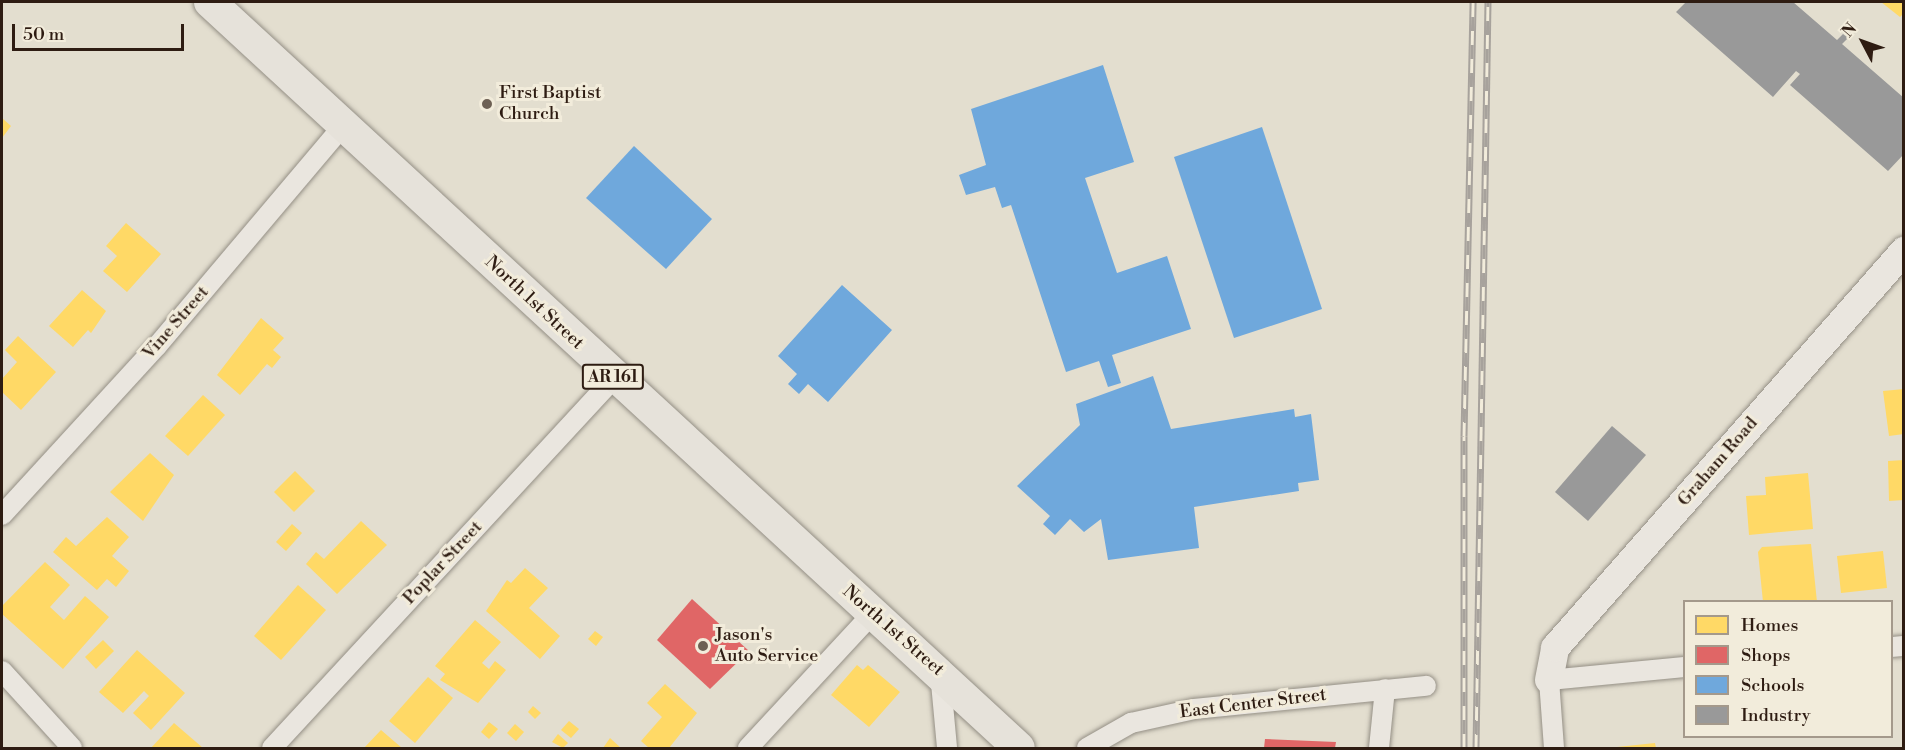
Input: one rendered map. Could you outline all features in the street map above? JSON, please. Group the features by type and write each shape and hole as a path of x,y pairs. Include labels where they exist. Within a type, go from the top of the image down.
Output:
{"main road":[{"name":"North 1st Street","path":"210,2 871,615 940,672 1019,748"},
{"name":"Graham Road","path":"1549,680 1556,648 1904,251"}],"street":[{"name":"Vine Street","path":"2,515 158,346 343,126"},
{"name":"Poplar Street","path":"272,748 614,378"},
{"path":"748,748 871,615"},
{"path":"1554,748 1549,680 1683,667"},
{"path":"2,671 72,748"},
{"path":"940,672 947,748"},
{"name":"East Center Street","path":"1087,748 1131,723 1194,709 1426,686"},
{"path":"1379,748 1385,689"}],"building: Homes":[{"path":"1881,2 1904,2 1904,13 1900,17"},
{"path":"2,118 11,126 2,138"},
{"path":"126,223 161,254 127,292 103,271 117,256 106,246"},
{"path":"82,290 106,311 91,333 88,330 73,347 49,326"},
{"path":"261,318 284,338 273,350 281,357 272,368 267,364 240,395 217,375"},
{"path":"18,336 56,372 21,410 2,392 2,379 17,362 5,350"},
{"path":"1904,389 1904,434 1889,436 1883,391"},
{"path":"203,395 225,415 188,456 165,436"},
{"path":"150,453 174,475 143,521 110,492"},
{"path":"1904,460 1904,500 1889,501 1888,461"},
{"path":"295,471 315,491 294,512 274,492"},
{"path":"1808,473 1813,529 1749,535 1746,496 1766,495 1765,477"},
{"path":"107,517 129,537 112,556 129,571 116,587 107,579 97,590 53,552 66,537 76,546"},
{"path":"361,521 387,545 337,594 306,564 316,552 324,559"},
{"path":"292,524 302,533 286,551 276,542"},
{"path":"1811,544 1817,600 1763,600 1758,552 1762,547"},
{"path":"1883,551 1887,588 1841,593 1837,556"},
{"path":"45,562 70,585 50,607 64,620 85,596 109,617 63,669 2,614 2,606"},
{"path":"525,568 548,588 529,608 560,636 540,659 486,611 507,580 511,583"},
{"path":"298,585 326,610 281,660 254,636"},
{"path":"475,620 501,642 482,663 489,669 495,661 506,670 478,703 440,680 445,674 435,666"},
{"path":"595,631 603,637 596,646 588,639"},
{"path":"103,640 114,651 96,669 85,657"},
{"path":"137,650 185,693 151,730 133,713 149,696 144,691 123,713 99,692"},
{"path":"857,665 863,670 868,665 900,692 869,727 831,695"},
{"path":"428,677 453,698 415,743 389,721"},
{"path":"665,684 697,713 669,748 649,748 641,741 662,717 647,703"},
{"path":"533,706 541,713 535,719 528,712"},
{"path":"569,721 579,729 571,738 561,730"},
{"path":"489,722 498,729 489,739 481,732"},
{"path":"174,723 203,748 151,748"},
{"path":"515,724 524,732 516,741 507,733"},
{"path":"381,730 402,748 364,748"},
{"path":"558,734 568,743 563,748 552,742"},
{"path":"610,738 621,748 603,748"},
{"path":"1655,743 1656,748 1617,747"}],"building: Shops":[{"name":"Jason's Auto Service","path":"692,599 749,651 710,689 657,640"},
{"path":"1265,739 1336,742 1335,748 1264,748"}],"building: Schools":[{"path":"1103,65 1134,162 1085,178 1117,273 1167,256 1191,329 1112,355 1121,383 1108,387 1099,361 1066,372 1011,205 1002,208 995,187 966,195 959,175 986,165 971,109"},
{"path":"1262,127 1322,309 1234,338 1174,157"},
{"path":"634,146 712,219 666,269 586,198"},
{"path":"842,285 892,330 828,402 808,384 799,394 788,384 797,374 778,356"},
{"path":"1153,376 1171,429 1294,409 1295,417 1311,414 1319,480 1298,483 1299,491 1194,507 1199,548 1108,560 1101,519 1084,532 1070,519 1055,535 1043,524 1050,516 1017,486 1080,425 1076,404"}],"building: Industry":[{"path":"1686,2 1793,2 1837,40 1843,34 1848,38 1842,44 1904,98 1904,154 1888,171 1790,85 1800,74 1796,71 1773,97 1676,12"},
{"path":"1612,426 1646,455 1588,521 1555,492"}],"railway":[{"path":"1464,748 1464,436 1473,2"},
{"path":"1476,748 1488,2"}],"place":[{"name":"First Baptist Church","path":"487,104"},
{"name":"Jason's Auto Service","path":"703,646"}]}
